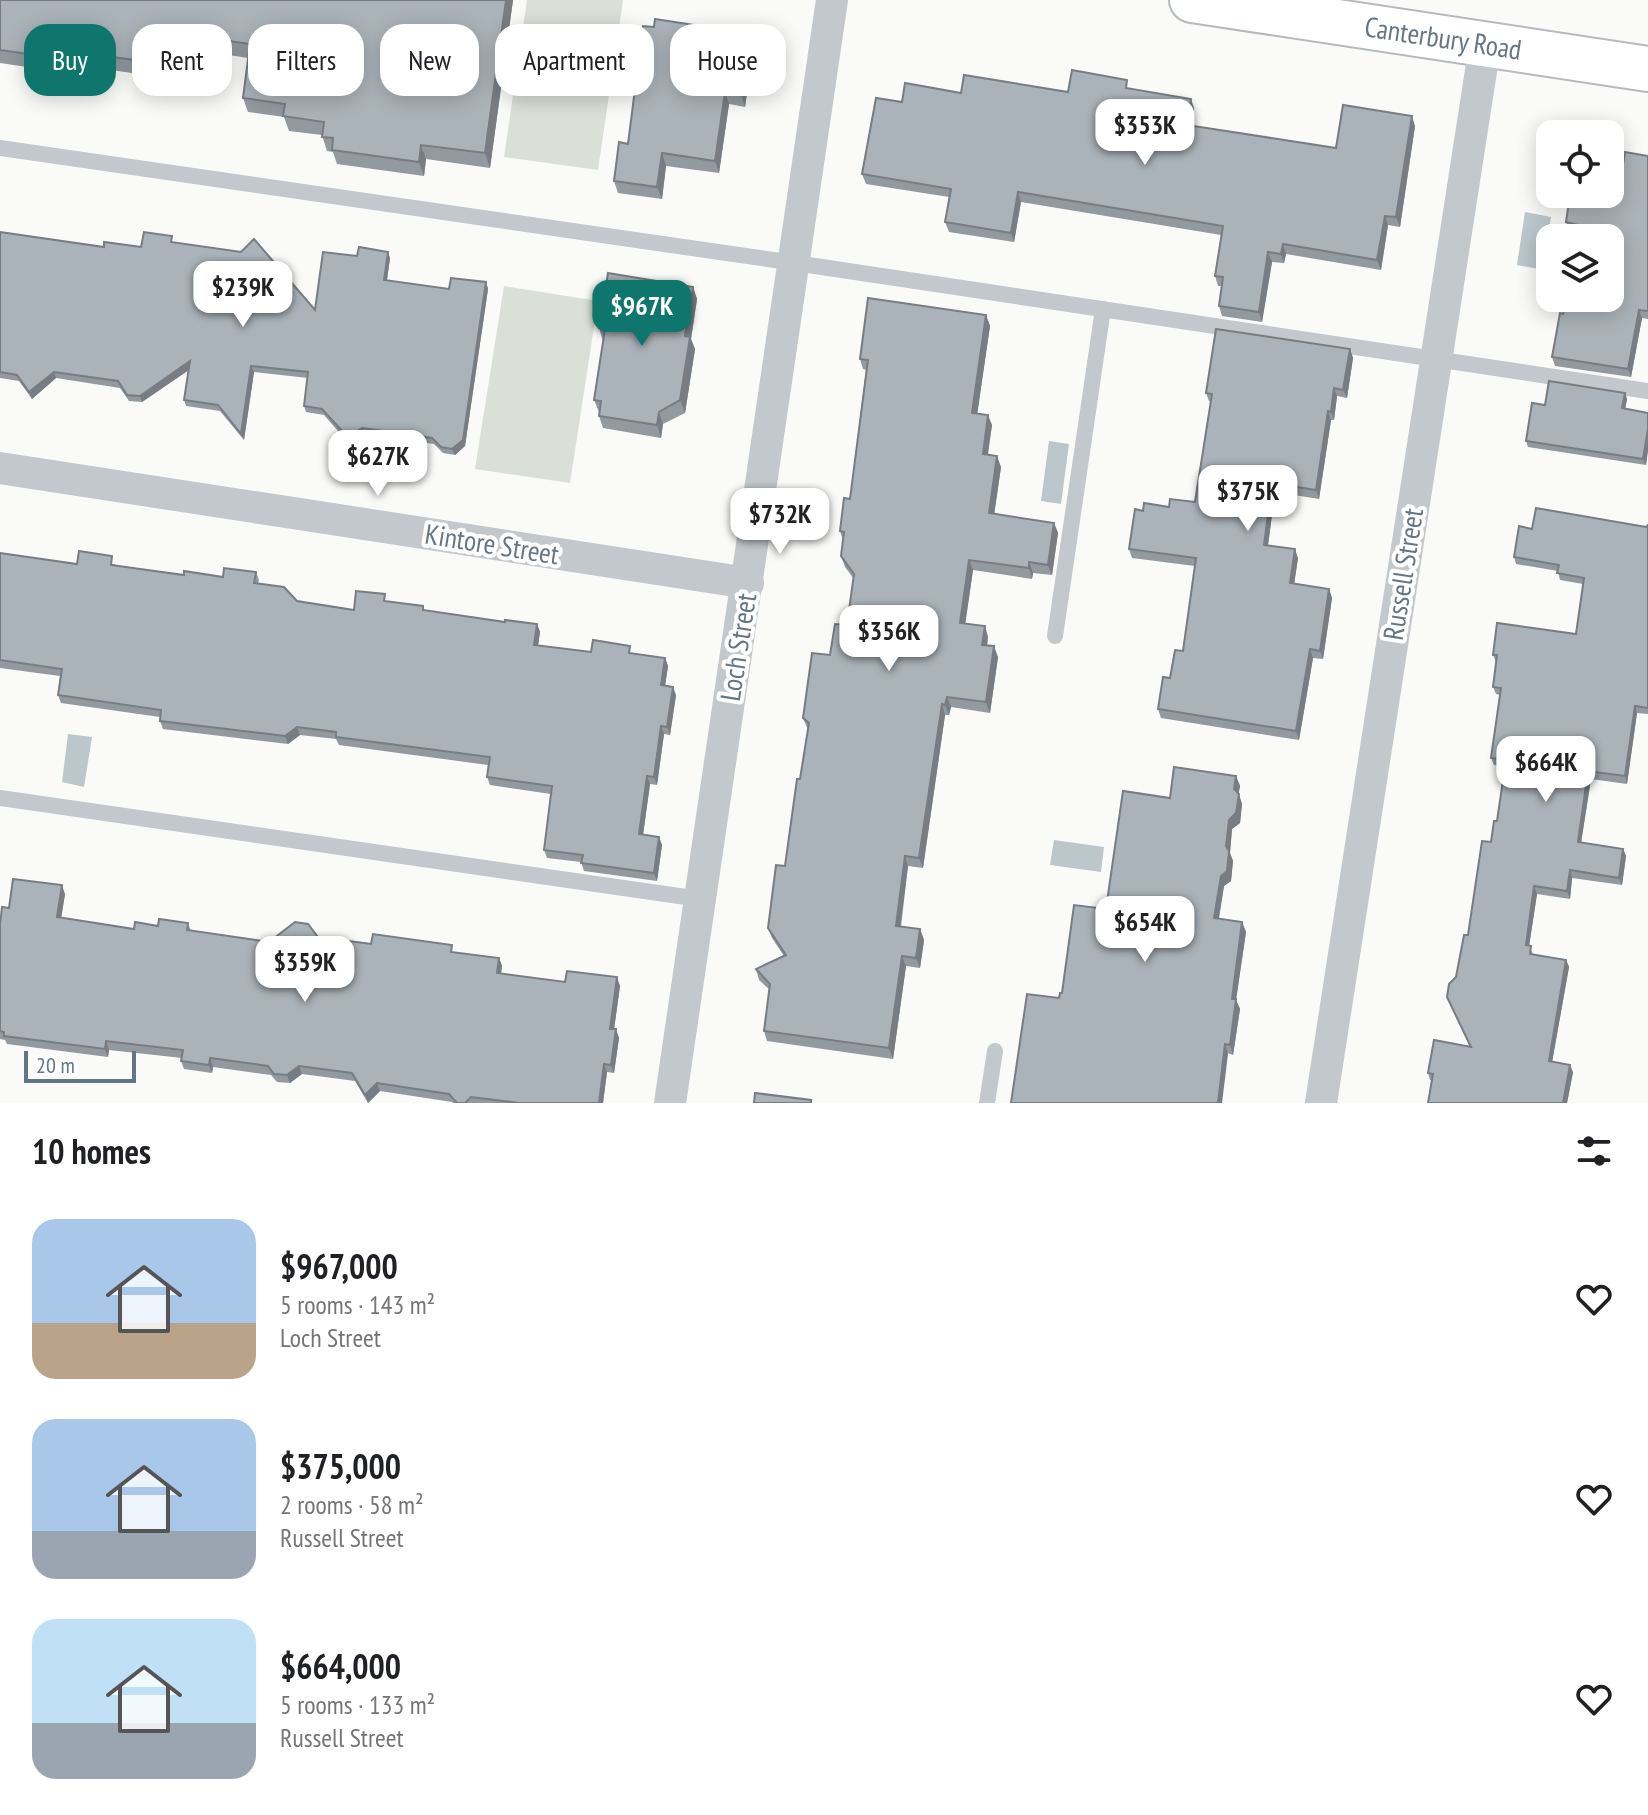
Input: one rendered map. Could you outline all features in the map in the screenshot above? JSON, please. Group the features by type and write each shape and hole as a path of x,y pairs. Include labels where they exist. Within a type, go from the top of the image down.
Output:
{"main road":[{"name":"Canterbury Road","path":"1192,0 1292,8 1485,45 1648,69"}],"street":[{"name":"Loch Street","path":"670,1103 832,0"},
{"name":"Russell Street","path":"1321,1103 1485,45"},
{"name":"Kintore Street","path":"0,468 748,583"}],"lane":[{"path":"0,148 1648,391"},
{"path":"1055,636 1103,309"},
{"path":"0,798 700,899"},
{"path":"987,1103 995,1051"}],"shaded area":[{"path":"527,0 623,0 619,24 523,24"},
{"path":"513,96 609,96 598,170 504,157"},
{"path":"1525,212 1551,217 1550,224 1536,224 1536,269 1517,265"},
{"path":"504,286 598,301 570,483 475,469"},
{"path":"1049,441 1069,444 1061,504 1041,501"},
{"path":"68,734 92,737 84,787 62,782"},
{"path":"1054,840 1104,847 1101,872 1050,865"}],"building":[{"path":"0,0 506,0 503,24 495,24 495,80 485,153 421,145 419,162 332,150 333,138 322,137 324,122 283,116 285,104 243,98 248,59 248,96 364,96 364,24 248,24 248,44 232,41 232,24 132,24 132,60 116,57 116,24 24,24 24,53 0,50"},
{"path":"655,19 688,24 670,24 670,96 724,96 715,161 662,153 657,187 614,181 619,142 628,144 634,96 654,96"},
{"path":"1072,70 1127,80 1126,88 1191,99 1187,125 1336,148 1343,105 1412,116 1396,217 1385,216 1377,260 1283,244 1281,254 1268,252 1259,312 1219,306 1223,277 1215,276 1223,226 1018,192 1011,233 945,222 951,189 862,174 876,98 902,102 905,83 961,93 964,75 1068,92"},
{"path":"1625,152 1648,156 1648,311 1639,310 1628,369 1552,357 1560,313 1624,312 1624,224 1566,222 1568,208 1624,208"},
{"path":"0,232 104,247 104,242 141,247 144,232 172,236 171,242 241,252 254,239 315,310 323,252 357,256 359,247 388,252 384,280 449,289 451,278 486,282 463,440 452,449 441,447 432,438 362,428 354,433 342,431 322,409 304,406 308,372 251,366 241,434 218,405 184,400 190,361 140,396 127,395 118,381 54,372 29,392 17,375 0,372"},
{"path":"608,273 693,287 685,336 690,337 680,400 659,412 657,425 599,416 601,401 594,400 605,329 599,328"},
{"path":"868,298 986,315 972,413 988,415 983,454 997,456 989,513 1054,523 1048,565 1029,562 1029,568 969,560 960,623 985,626 982,645 994,646 986,702 947,697 945,705 942,704 919,858 905,856 896,926 920,929 916,958 902,956 889,1048 764,1031 770,984 756,969 786,955 768,928 776,865 785,866 797,779 800,779 809,723 803,718 812,653 830,655 835,624 847,625 854,574 841,556 844,532 840,531 844,498 850,499 868,360 860,359"},
{"path":"1216,329 1350,349 1343,390 1334,388 1331,412 1328,411 1316,490 1272,483 1264,545 1295,549 1290,583 1329,589 1320,651 1310,649 1296,731 1158,709 1163,677 1170,678 1175,650 1183,651 1196,558 1129,549 1135,509 1143,511 1144,503 1169,507 1170,499 1195,502 1212,394 1206,393"},
{"path":"1549,381 1625,393 1622,408 1648,413 1643,459 1526,441 1532,403 1545,405"},
{"path":"1536,508 1648,525 1648,708 1635,706 1625,776 1588,771 1578,842 1623,849 1619,878 1570,870 1567,891 1534,886 1526,945 1531,946 1530,954 1566,960 1549,1061 1570,1065 1563,1103 1428,1103 1433,1074 1428,1073 1434,1040 1471,1047 1447,997 1449,984 1456,977 1464,935 1468,935 1482,841 1491,842 1494,821 1497,821 1506,760 1491,758 1501,688 1493,687 1497,623 1576,634 1584,578 1557,573 1559,565 1514,557 1519,526 1532,529"},
{"path":"79,551 112,556 111,565 184,575 184,571 223,577 224,568 256,572 254,583 284,587 297,601 354,610 356,591 385,594 384,601 423,606 423,610 537,624 534,645 591,652 593,640 630,646 629,653 665,658 661,685 673,687 667,727 661,726 654,777 647,776 639,834 659,837 654,873 581,863 583,855 544,850 552,786 487,777 490,757 336,737 336,732 297,727 285,736 160,721 161,710 58,695 62,669 0,660 0,553 77,564"},
{"path":"1174,767 1236,776 1234,789 1239,794 1236,813 1229,820 1227,871 1221,876 1214,918 1242,922 1232,999 1236,999 1230,1045 1225,1044 1218,1103 1011,1103 1027,994 1059,998 1062,993 1074,905 1106,909 1123,791 1170,798"},
{"path":"13,879 62,885 57,917 134,929 135,922 158,926 159,919 188,923 187,930 269,942 295,922 308,924 318,937 371,944 373,934 452,945 451,952 499,958 497,973 565,982 567,971 617,977 610,1029 616,1029 611,1065 604,1064 599,1103 519,1103 471,1097 465,1103 457,1103 449,1094 377,1083 365,1095 352,1073 299,1066 287,1075 274,1074 268,1066 210,1058 209,1065 181,1061 183,1050 106,1041 105,1049 4,1036 4,1032 0,1031 0,924 2,907 9,908"},
{"path":"755,1093 811,1100 811,1103 754,1103"}]}
